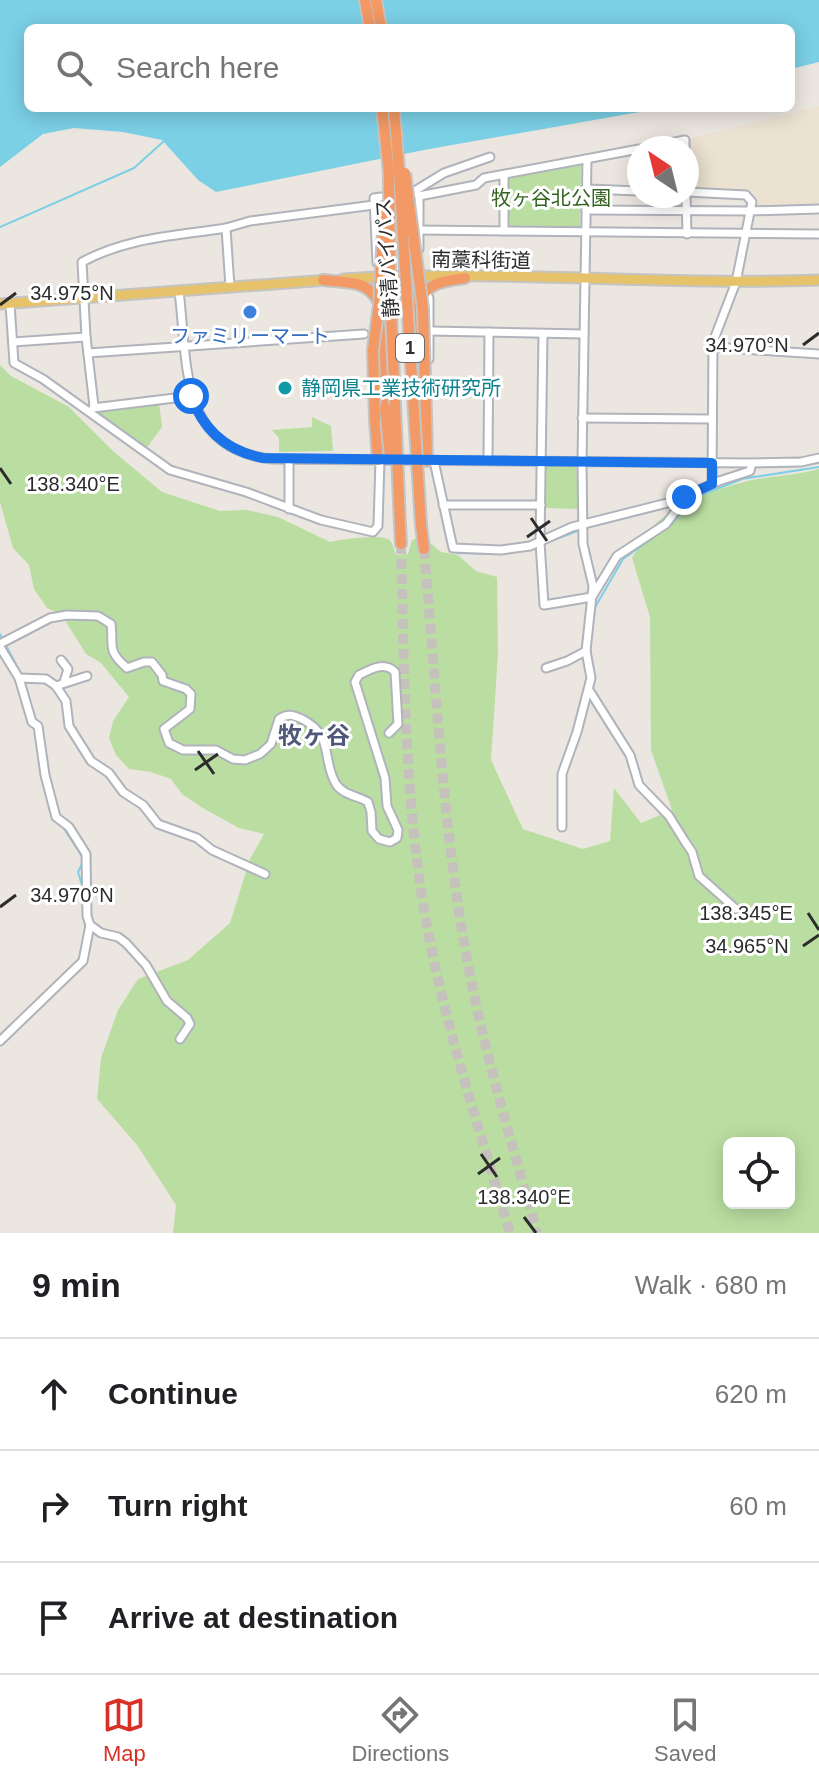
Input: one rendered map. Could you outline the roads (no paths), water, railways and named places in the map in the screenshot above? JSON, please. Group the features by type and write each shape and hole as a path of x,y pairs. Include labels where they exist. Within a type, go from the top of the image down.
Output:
{"highway":[{"path":"365,0 369,24"},
{"path":"376,0 380,24"},
{"name":"1","path":"379,460 373,350 379,305 388,112"},
{"name":"静清バイパス","path":"388,112 404,225 424,549"},
{"name":"静清バイパス","path":"388,112 390,286 401,544"},
{"name":"1","path":"389,112 421,286 421,525"},
{"name":"1","path":"377,277 385,408 400,525"},
{"name":"1","path":"417,277 423,411 431,461"},
{"path":"425,290 436,283 465,278"},
{"path":"323,280 363,285 373,292 378,301"},
{"name":"1","path":"418,303 425,290"}],"main road":[{"name":"南藁科街道","path":"5,304 377,277 736,282 819,280"}],"street":[{"path":"490,157 435,177 413,192 419,196 476,185 484,178 627,151"},
{"path":"562,827 562,774 591,678 586,651 592,597 591,575 583,544 582,461 587,159"},
{"path":"504,175 504,231"},
{"path":"587,189 627,191"},
{"path":"699,194 746,195 752,199 736,282 713,347 712,484"},
{"path":"417,277 419,196"},
{"path":"377,277 374,198 381,197"},
{"path":"92,409 81,264 106,250 135,241 226,228 250,221 374,205"},
{"path":"586,210 819,209"},
{"path":"687,211 687,234"},
{"path":"226,228 230,287"},
{"path":"419,230 819,234"},
{"path":"425,290 429,298 430,331 431,421 427,431"},
{"path":"179,291 191,396 209,428 224,443 254,457 289,460 712,463 801,462 819,458"},
{"path":"5,304 14,363 92,409 170,470 347,527 376,531 379,460"},
{"path":"430,331 584,334"},
{"path":"488,460 489,332"},
{"path":"88,353 364,334"},
{"path":"543,334 540,542 544,605 592,597 617,556 666,524 687,496"},
{"path":"13,342 86,337"},
{"path":"713,347 819,354"},
{"path":"92,409 191,396"},
{"path":"582,418 712,419"},
{"path":"289,460 289,509"},
{"path":"431,461 452,546 456,549 501,550 540,542 583,524 687,496 750,471 752,463"},
{"path":"443,505 541,505"},
{"path":"0,1041 83,961 90,925 87,916 86,854 69,827 56,817 45,775 38,726 32,722 19,678 1,648 10,638 50,618 67,615 104,618 112,627 110,646 127,668 152,662 163,681 186,689 191,694 190,709 164,729 169,743 183,750 216,750 233,759 245,760 260,754 271,744 279,719 285,715 297,716 308,722 325,741 336,783 347,793 368,802 372,831 379,839 390,842 397,838 398,830 389,812 385,778 355,682 359,675 379,666 388,666 395,672 398,724 389,733"},
{"path":"546,668 586,651"},
{"path":"61,660 68,669 64,682"},
{"path":"56,686 87,676"},
{"path":"19,678 46,679 56,686 66,701 69,726 91,761 109,773 123,792 143,805 158,824 197,838 212,850 265,874"},
{"path":"589,690 626,746 639,785 669,816 684,840 699,876 736,909"},
{"path":"90,925 101,933 118,937 146,965 159,990 190,1024 180,1039"}],"water":[{"path":"0,0 819,0 819,62 795,68 795,24 24,24 24,112 639,112 424,150 216,192 198,180 162,140 123,132 74,128 43,134 0,167"}],"waterway":[{"path":"0,227 134,168 164,141"},
{"path":"686,501 742,479 819,467"},
{"path":"594,609 623,559 671,525 692,499"},
{"path":"586,528 677,505"},
{"path":"457,553 499,554 527,550 580,530"},
{"path":"0,634 22,676"},
{"path":"594,674 593,690 597,695"},
{"path":"24,682 31,707"},
{"path":"63,827 83,858"},
{"path":"82,864 78,872 84,892"},
{"path":"83,910 86,923"}],"tunnel":[{"path":"401,544 408,769 423,903 450,1028 510,1233"},
{"path":"424,549 442,768 462,931 486,1048 537,1233"}],"place":[{"name":"ファミリーマート","path":"250,312"},
{"name":"静岡県工業技術研究所","path":"285,388"}],"district":[{"name":"牧ヶ谷","path":"314,736"}],"park label":[{"name":"牧ヶ谷北公園","path":"551,198"}]}
